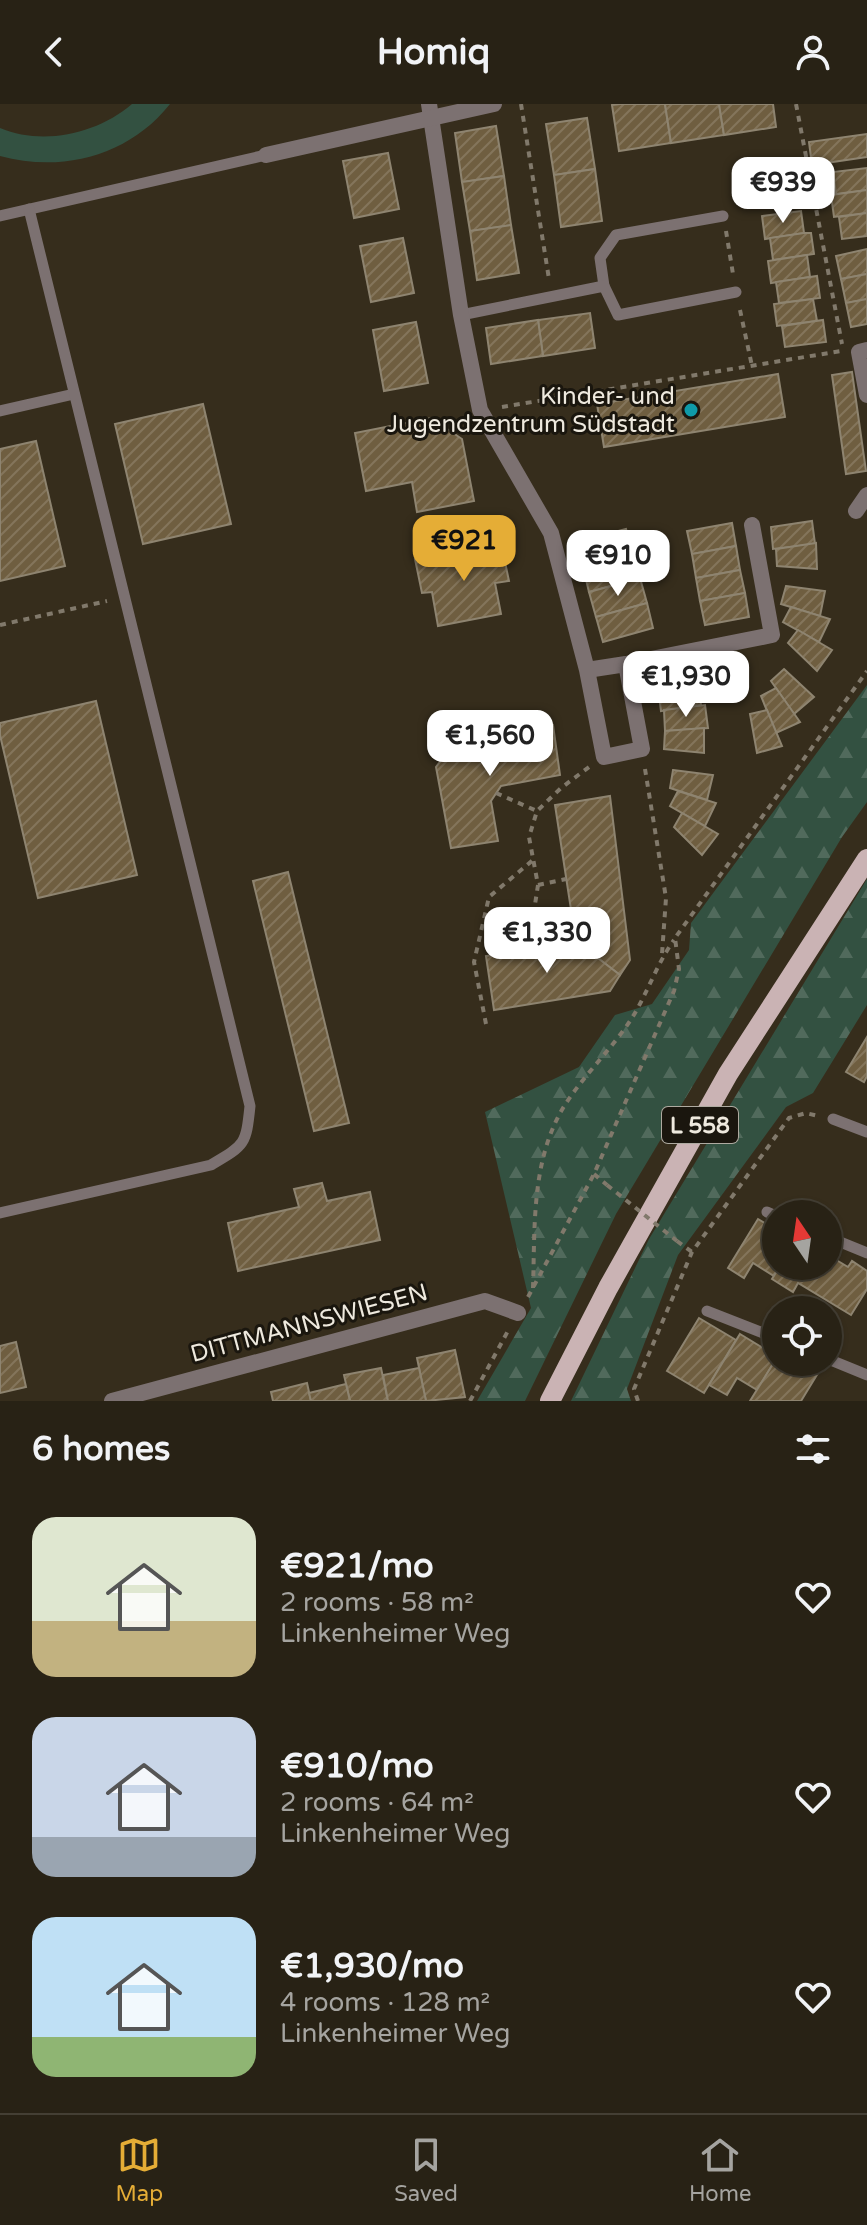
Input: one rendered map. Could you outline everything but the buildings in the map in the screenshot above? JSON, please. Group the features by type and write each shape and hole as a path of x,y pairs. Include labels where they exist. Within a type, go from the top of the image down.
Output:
{"main road":[{"name":"L 558","path":"550,1401 608,1288 728,1074 867,859"}],"street":[{"path":"266,155 430,111 494,104"},
{"path":"430,111 461,315 480,410 551,533 587,670 604,757 642,749 626,664"},
{"path":"867,350 859,352 867,395"},
{"path":"856,511 867,495"},
{"path":"587,670 772,635 752,525"},
{"name":"DITTMANNSWIESEN","path":"112,1401 485,1301 518,1313"}],"lane":[{"path":"0,216 266,155"},
{"path":"0,1213 211,1165 234,1152 246,1138 250,1106 29,209"},
{"path":"723,216 616,235 600,258 604,286 618,315 736,292"},
{"path":"461,315 604,286"},
{"path":"0,411 74,394"},
{"path":"833,1119 867,1132"},
{"path":"842,1243 867,1253"},
{"path":"707,1311 762,1333"},
{"path":"842,1365 867,1375"}],"path":[{"path":"521,104 552,297"},
{"path":"480,410 843,350 796,104"},
{"path":"0,625 124,597"},
{"path":"533,1289 536,1189 547,1147 562,1109 631,1020 662,957 867,671"},
{"path":"642,749 666,898 662,957"},
{"path":"528,950 538,885 529,837 537,811 561,788 604,757"},
{"path":"496,793 537,811"},
{"path":"486,1024 474,962 489,897 533,860"},
{"path":"538,885 566,879"},
{"path":"470,1401 594,1174 674,991 679,969 675,938"},
{"path":"638,1401 634,1389 692,1252 789,1118 806,1113 833,1119"},
{"path":"594,1174 692,1252"}],"green space":[{"path":"132,104 170,104 135,136 93,156 47,162 0,156 0,128 34,136 69,134 103,123"},
{"path":"867,685 867,802 842,837 616,1214 525,1401 477,1401 531,1308 485,1112 579,1067 615,1015 652,1004 689,950 691,923"},
{"path":"867,879 867,1005 813,1093 786,1107 678,1255 627,1389 631,1401 571,1401 649,1239"}],"place":[{"name":"Kinder- und Jugendzentrum Südstadt","path":"691,410"}]}
